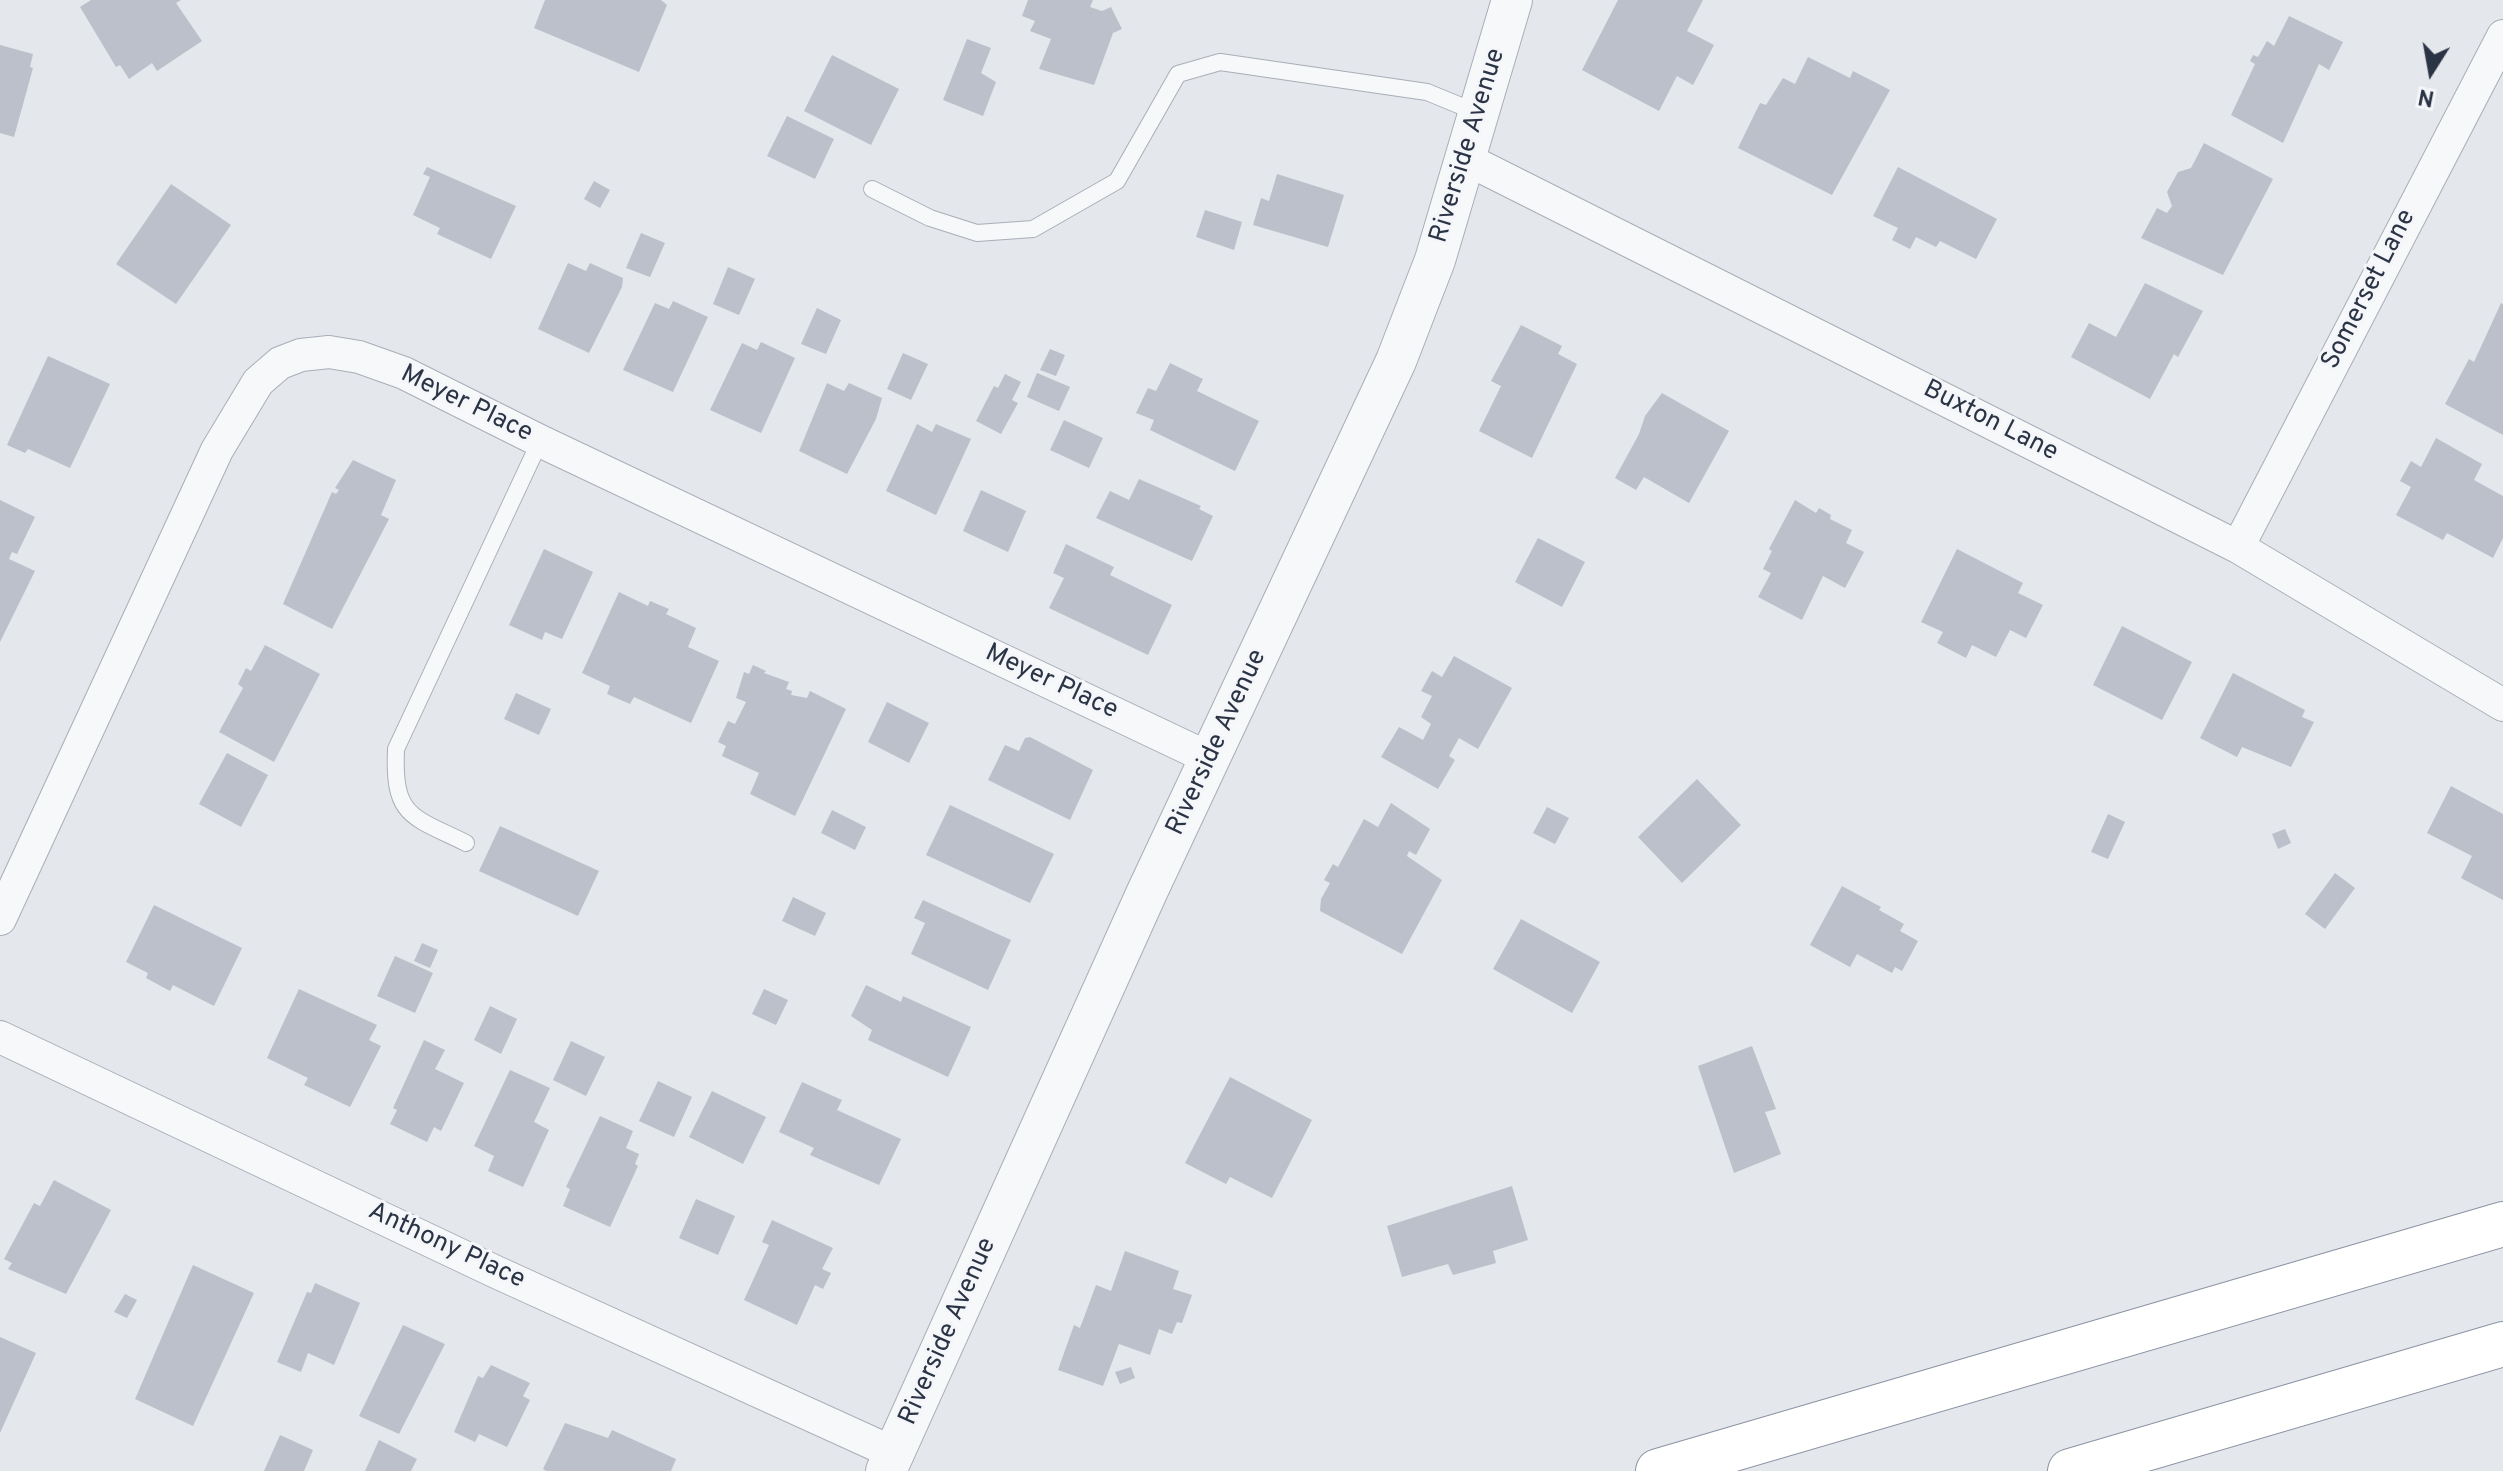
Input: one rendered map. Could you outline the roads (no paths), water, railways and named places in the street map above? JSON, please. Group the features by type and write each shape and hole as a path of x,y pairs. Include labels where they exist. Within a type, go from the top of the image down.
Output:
{"highway":[{"path":"1658,1471 2503,1224"},
{"path":"2070,1471 2503,1344"}],"street":[{"name":"Riverside Avenue","path":"890,1462 1396,361 1435,260 1512,0"},
{"name":"Somerset Lane","path":"2238,547 2503,36"},
{"name":"Buxton Lane","path":"1466,159 2238,547 2503,705"},
{"name":"Meyer Place","path":"0,919 217,450 258,382 280,363 301,355 329,352 359,357 404,373 540,441 1211,759"},
{"name":"Anthony Place","path":"0,1037 890,1462"}],"lane":[{"path":"872,189 930,218 977,233 1033,229 1117,181 1178,74 1220,62 1427,92 1478,113"},
{"path":"466,843 409,815 394,785 396,749 540,441"}]}
